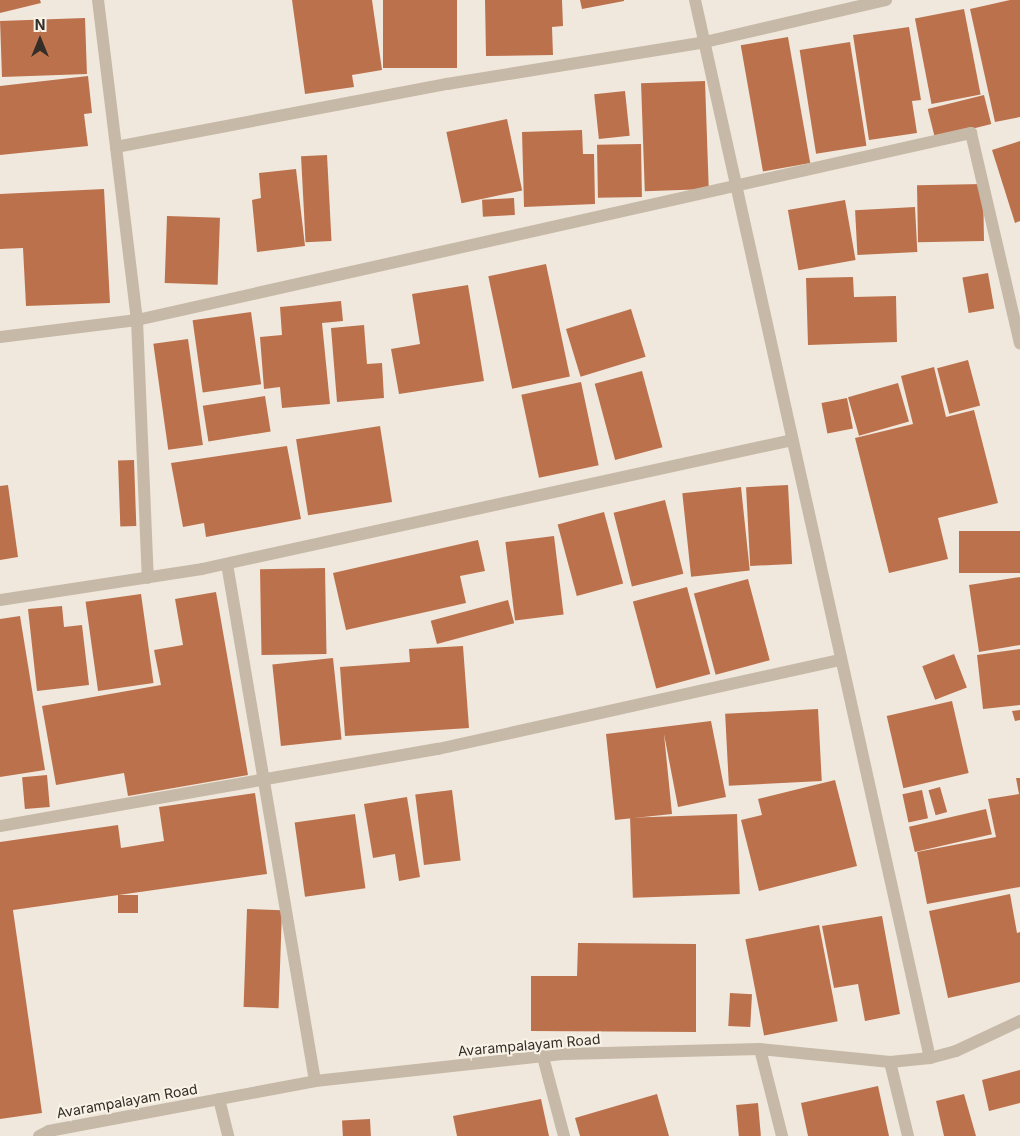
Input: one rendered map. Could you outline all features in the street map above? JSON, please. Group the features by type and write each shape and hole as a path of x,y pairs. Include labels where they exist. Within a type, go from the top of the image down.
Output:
{"street":[{"path":"98,0 137,320 148,578"},
{"path":"695,0 840,660 930,1058"},
{"path":"116,147 447,84 705,42 831,6 886,0"},
{"path":"0,337 137,320 736,188 971,132 1020,343"},
{"path":"0,600 227,564 792,440"},
{"path":"227,564 315,1081"},
{"path":"0,826 264,783 438,749 840,660"},
{"name":"Avarampalayam Road","path":"38,1136 49,1131 315,1081 544,1057 760,1049 890,1062 930,1058 956,1051 1020,1021"},
{"path":"760,1049 782,1136"},
{"path":"544,1057 564,1136"},
{"path":"890,1062 908,1136"},
{"path":"218,1099 228,1136"}],"building":[{"path":"0,0 40,0 41,3 0,13"},
{"path":"292,0 372,0 382,70 352,75 354,87 305,94"},
{"path":"383,0 457,0 457,68 383,68"},
{"path":"485,0 562,0 563,26 552,27 553,55 486,56"},
{"path":"580,0 624,0 624,1 582,9"},
{"path":"1010,0 1020,0 1020,117 995,122 970,9"},
{"path":"964,9 981,94 932,104 915,19"},
{"path":"85,18 87,74 2,77 0,21"},
{"path":"909,27 921,100 912,101 917,133 869,140 853,35"},
{"path":"788,37 810,163 763,171 741,45"},
{"path":"850,42 866,146 816,154 800,50"},
{"path":"88,76 92,113 84,114 88,146 0,155 0,86"},
{"path":"705,81 709,189 645,191 641,83"},
{"path":"625,91 630,136 599,139 594,94"},
{"path":"984,95 991,124 935,138 928,109"},
{"path":"507,119 522,190 462,203 446,132"},
{"path":"582,130 583,154 594,154 595,204 524,207 522,132"},
{"path":"1020,141 1020,221 1015,223 992,150"},
{"path":"641,144 642,197 598,198 597,145"},
{"path":"327,155 332,241 306,242 301,156"},
{"path":"296,169 305,246 257,252 252,200 261,198 259,173"},
{"path":"983,184 984,241 918,242 917,185"},
{"path":"104,189 110,303 26,306 23,248 0,249 0,194"},
{"path":"514,198 515,215 483,217 482,200"},
{"path":"845,200 856,260 798,270 788,210"},
{"path":"915,207 917,252 857,255 855,210"},
{"path":"167,216 220,218 218,285 165,283"},
{"path":"546,264 570,376 512,389 488,276"},
{"path":"988,273 994,308 969,313 962,278"},
{"path":"853,277 854,297 896,296 897,342 808,345 806,278"},
{"path":"468,285 484,381 399,394 391,349 420,344 412,294"},
{"path":"341,301 343,321 322,323 330,404 282,408 280,387 264,389 260,337 282,335 280,307"},
{"path":"631,309 646,357 581,377 566,329"},
{"path":"251,312 261,384 203,393 193,320"},
{"path":"364,325 367,364 382,363 384,398 337,402 331,328"},
{"path":"188,339 203,445 168,450 153,344"},
{"path":"968,360 980,405 949,414 937,368"},
{"path":"934,367 946,417 974,410 998,503 938,518 948,559 889,573 855,438 913,424 901,376"},
{"path":"642,371 662,447 615,460 595,384"},
{"path":"581,382 599,465 539,478 521,395"},
{"path":"898,383 909,421 859,436 848,397"},
{"path":"265,396 271,432 208,441 203,406"},
{"path":"847,398 853,428 827,433 821,403"},
{"path":"380,426 392,502 308,515 296,439"},
{"path":"287,446 301,519 206,537 204,523 183,527 171,463"},
{"path":"134,460 136,526 120,527 118,461"},
{"path":"8,485 18,557 0,560 0,486"},
{"path":"788,485 792,564 750,566 746,487"},
{"path":"741,487 750,571 691,577 682,493"},
{"path":"665,500 683,574 632,587 614,513"},
{"path":"604,512 623,583 577,596 558,524"},
{"path":"959,531 1020,531 1020,573 959,573"},
{"path":"554,536 564,614 515,620 505,542"},
{"path":"478,540 485,571 460,576 466,603 346,630 333,573"},
{"path":"325,568 327,654 262,655 260,569"},
{"path":"1020,577 1020,645 979,652 969,585"},
{"path":"748,579 770,660 716,675 694,593"},
{"path":"687,587 710,674 656,688 633,601"},
{"path":"216,592 248,775 128,796 124,773 56,785 42,706 161,685 154,650 183,645 175,599"},
{"path":"141,594 154,683 98,691 86,602"},
{"path":"508,600 514,623 437,644 431,621"},
{"path":"62,606 64,627 82,625 89,685 37,691 28,609"},
{"path":"20,616 45,770 0,777 0,619"},
{"path":"463,646 469,728 345,736 340,667 410,662 409,649"},
{"path":"1020,649 1020,705 983,709 977,655"},
{"path":"954,654 967,688 935,700 922,666"},
{"path":"333,658 342,740 281,746 272,664"},
{"path":"952,701 969,773 903,788 887,716"},
{"path":"818,709 822,781 729,786 725,714"},
{"path":"1020,710 1020,720 1015,721 1012,711"},
{"path":"711,721 726,797 678,807 664,734 672,814 615,820 606,734"},
{"path":"47,775 50,807 25,809 22,777"},
{"path":"1016,778 1020,778 1020,887 927,904 917,852 996,837 988,799 1019,794"},
{"path":"835,780 857,866 759,891 741,820 762,815 758,799"},
{"path":"940,787 947,812 936,815 928,790"},
{"path":"452,790 461,860 424,865 415,795"},
{"path":"922,790 928,818 908,823 902,794"},
{"path":"255,793 267,874 13,910 42,1113 0,1119 0,842 118,825 121,848 164,841 159,807"},
{"path":"407,797 420,877 399,881 395,854 373,858 364,804"},
{"path":"986,809 992,834 915,852 909,827"},
{"path":"355,814 365,888 305,897 295,822"},
{"path":"737,814 740,894 633,898 630,818"},
{"path":"1010,894 1017,933 1020,932 1020,982 948,998 929,911"},
{"path":"118,895 138,895 138,913 118,913"},
{"path":"247,909 282,910 279,1008 244,1007"},
{"path":"882,916 900,1014 865,1021 858,984 834,988 822,926"},
{"path":"819,925 838,1021 764,1036 745,939"},
{"path":"578,943 696,944 696,1032 531,1031 531,976 577,976"},
{"path":"730,993 752,994 750,1027 728,1026"},
{"path":"1020,1070 1020,1103 989,1111 982,1080"},
{"path":"878,1086 889,1136 808,1136 801,1103"},
{"path":"657,1094 669,1136 580,1136 575,1118"},
{"path":"964,1094 976,1136 944,1136 936,1101"},
{"path":"541,1099 549,1136 457,1136 453,1116"},
{"path":"758,1103 761,1136 739,1136 736,1105"},
{"path":"370,1119 371,1136 343,1136 342,1120"}]}
